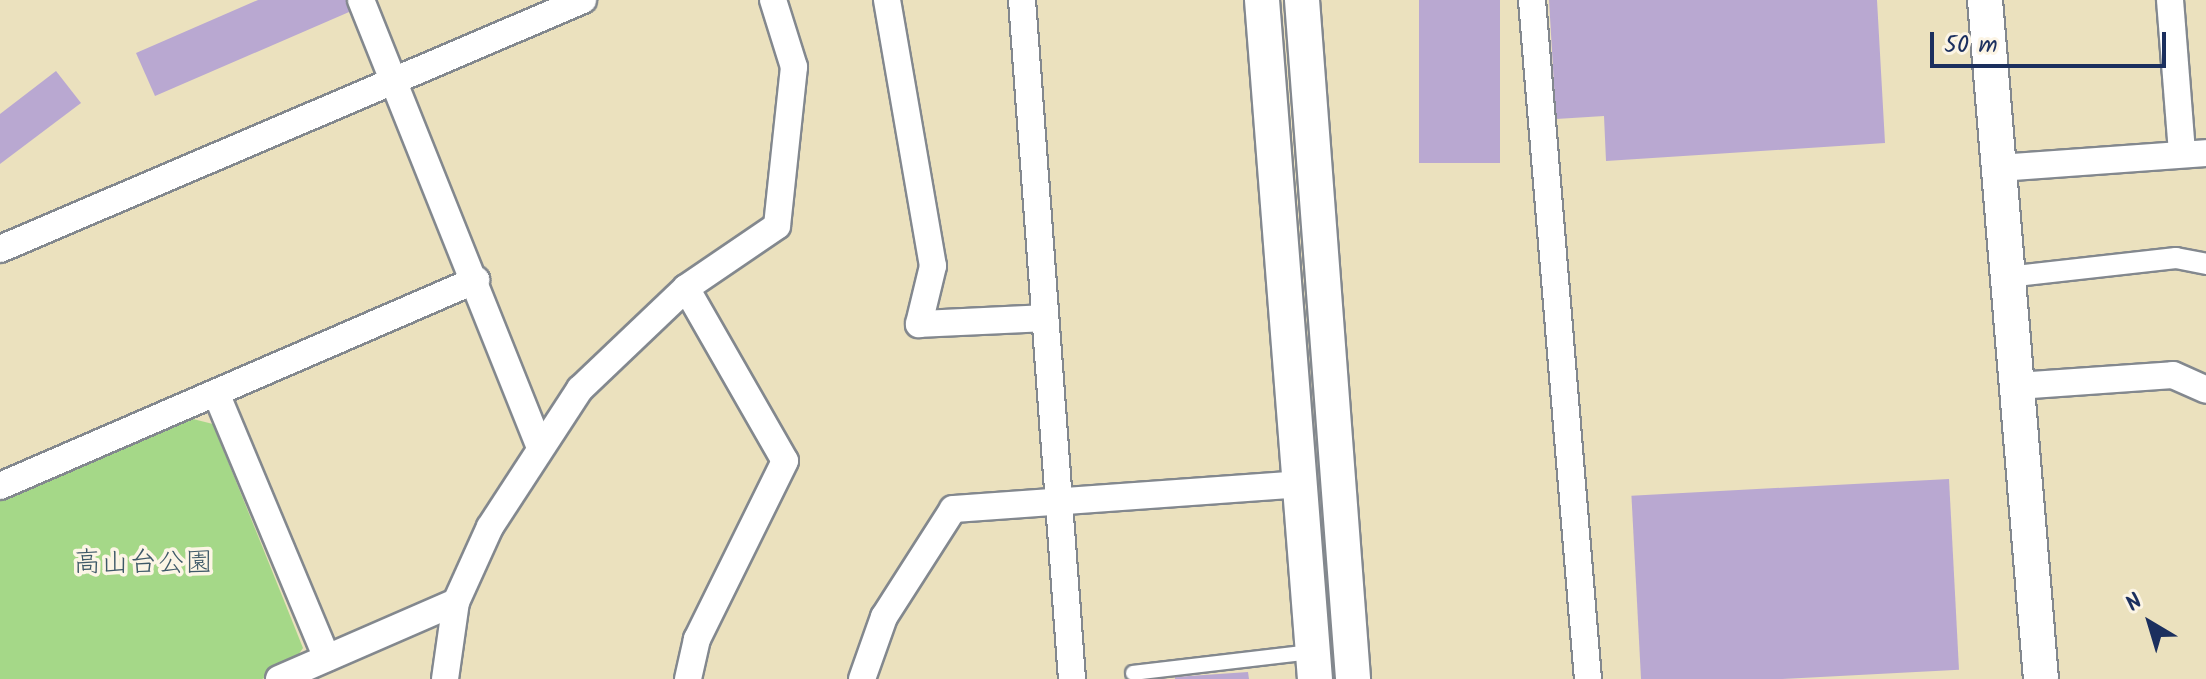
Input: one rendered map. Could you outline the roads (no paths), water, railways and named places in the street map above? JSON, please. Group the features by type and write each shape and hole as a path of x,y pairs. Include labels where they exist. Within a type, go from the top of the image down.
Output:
{"street":[{"path":"361,0 476,280 539,444"},
{"path":"0,249 395,83 583,0"},
{"path":"445,679 456,602 539,444 626,338 686,288 777,226 794,67 773,0"},
{"path":"887,0 933,266 919,324 1045,318"},
{"path":"1022,0 1072,679"},
{"path":"1262,0 1314,665"},
{"path":"1302,0 1353,679"},
{"path":"1532,0 1588,679"},
{"path":"1985,0 2041,679"},
{"path":"1998,168 2194,153 2170,0"},
{"path":"2007,277 2176,258 2206,264"},
{"path":"0,486 476,280"},
{"path":"686,288 785,461 697,639 688,679"},
{"path":"2017,386 2173,375 2206,390"},
{"path":"216,393 327,658"},
{"path":"862,679 884,617 953,509 1300,484"},
{"path":"279,679 456,602"}],"lane":[{"path":"1133,673 1314,665"}],"park label":[{"name":"高山台公園","path":"143,564"}]}
